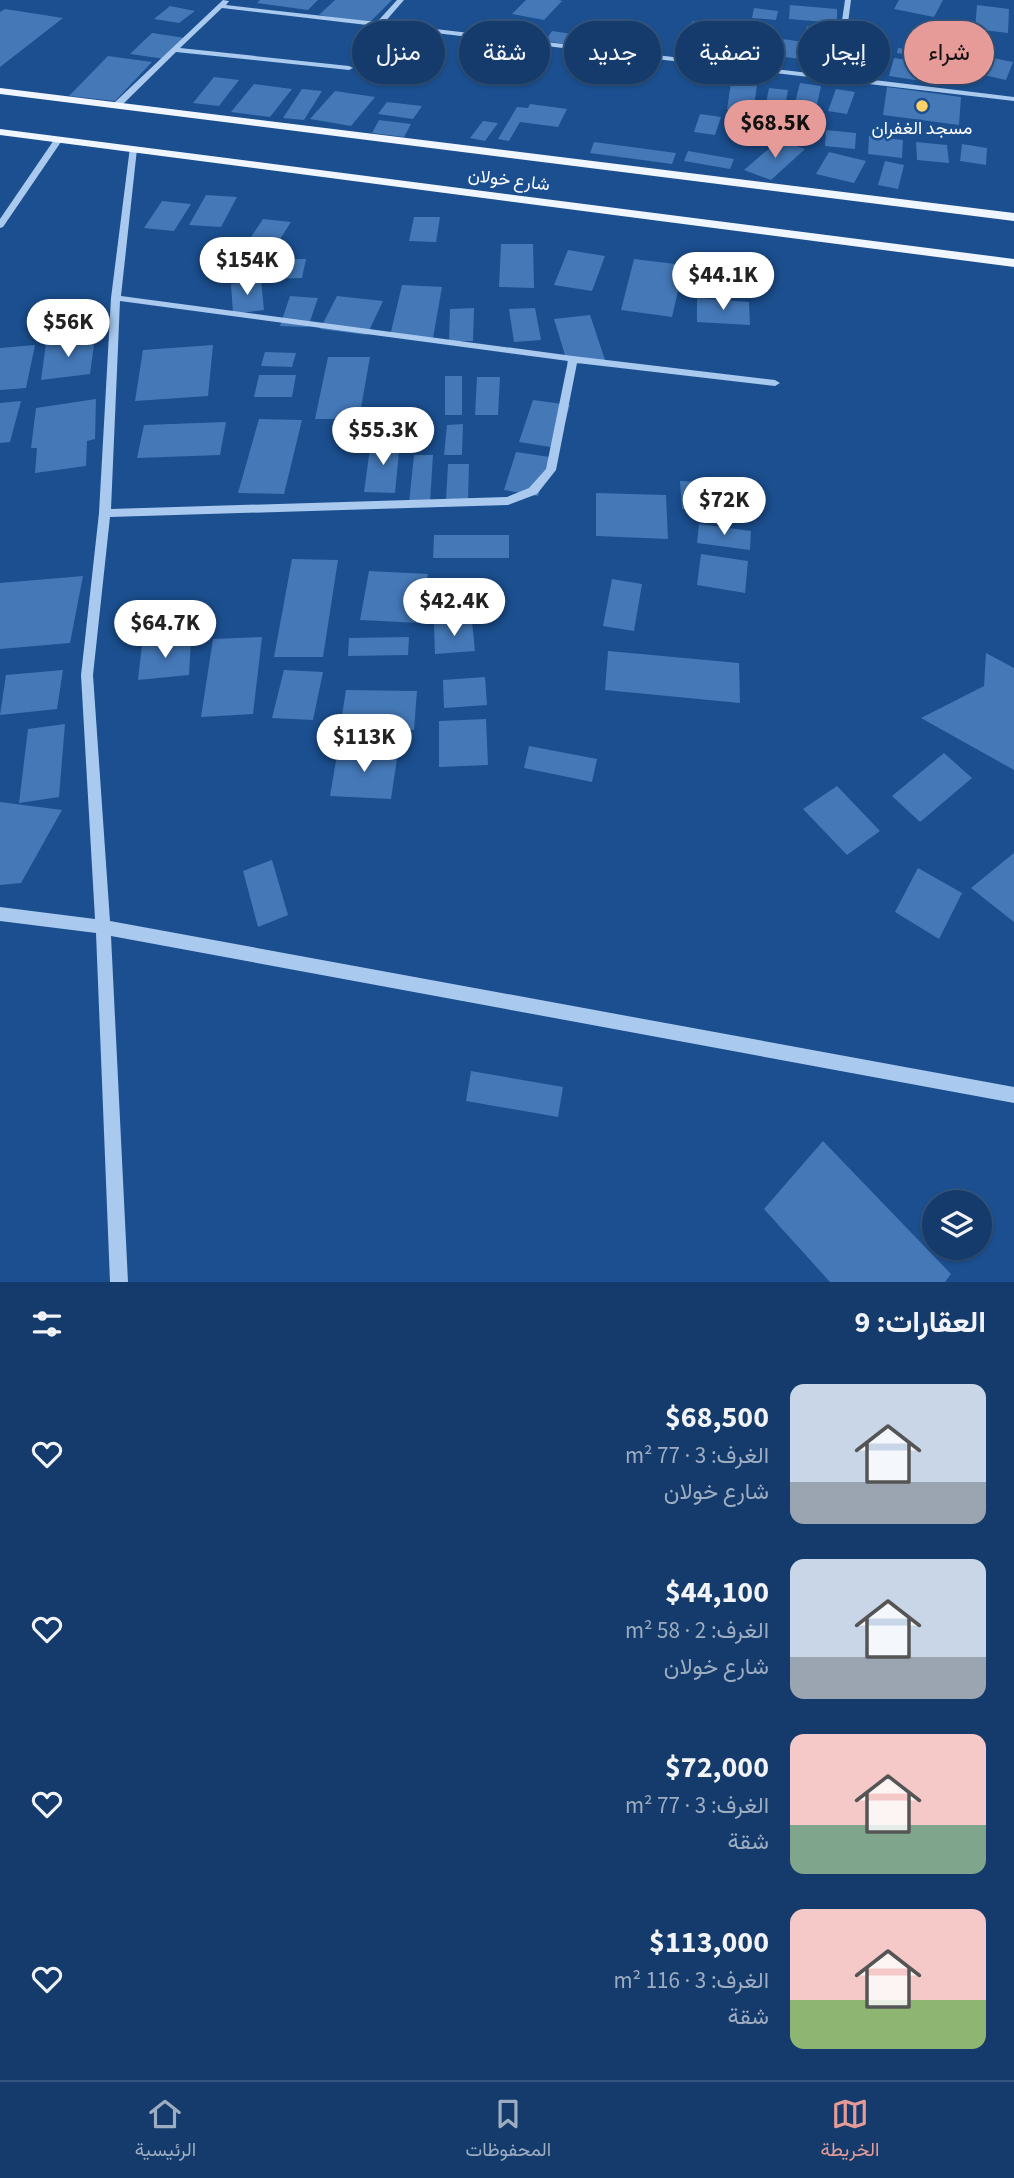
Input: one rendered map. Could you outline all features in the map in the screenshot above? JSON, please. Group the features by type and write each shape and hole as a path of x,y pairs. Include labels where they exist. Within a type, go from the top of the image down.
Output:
{"main road":[{"name":"شارع خولان","path":"0,91 1014,216"},
{"name":"شارع خولان","path":"0,132 1014,264"}],"street":[{"path":"117,104 227,0"},
{"path":"382,21 401,0"},
{"path":"845,21 848,0"},
{"path":"221,6 352,22"},
{"path":"445,33 798,73"},
{"path":"176,50 349,68"},
{"path":"890,84 1014,99"},
{"path":"0,225 59,139"},
{"path":"119,1282 103,927 87,675 104,513 116,298 134,149"},
{"path":"116,298 775,383"},
{"path":"104,513 508,501 533,491 551,470 573,359"},
{"path":"0,914 103,927 1014,1095"}],"building":[{"path":"260,0 318,0 308,10 257,3"},
{"path":"335,0 392,0 371,21 319,15"},
{"path":"526,0 562,1 544,20 512,14"},
{"path":"899,0 943,0 934,17 894,9"},
{"path":"790,5 837,9 837,21 789,19"},
{"path":"977,5 1009,9 1008,33 994,31 994,21 976,21"},
{"path":"170,6 195,11 179,23 154,19"},
{"path":"754,8 778,11 776,20 752,18"},
{"path":"5,9 63,18 0,67 0,12"},
{"path":"552,31 564,33 564,44 550,42"},
{"path":"152,33 185,38 165,59 130,54"},
{"path":"784,39 798,41 798,59 784,57"},
{"path":"898,48 904,49 904,54 897,53"},
{"path":"108,56 152,62 115,101 69,96"},
{"path":"894,58 904,59 904,78 890,76"},
{"path":"994,58 1013,62 1006,80 994,77"},
{"path":"214,77 239,80 219,106 193,103"},
{"path":"254,84 292,89 270,117 231,112"},
{"path":"731,84 757,85 753,113 727,110"},
{"path":"800,84 821,86 814,118 792,115"},
{"name":"مسجد الغفران","path":"887,87 961,97 959,125 883,115"},
{"path":"769,88 788,90 782,122 763,119"},
{"path":"302,89 322,91 304,120 283,118"},
{"path":"836,89 855,92 847,114 828,111"},
{"path":"335,91 375,97 351,126 310,119"},
{"path":"387,102 422,106 413,119 378,114"},
{"path":"530,104 567,109 558,127 520,122 509,141 498,139 517,107 528,108"},
{"path":"700,114 721,117 715,135 694,132"},
{"path":"379,120 411,124 404,137 372,133"},
{"path":"483,121 498,123 485,141 470,138"},
{"path":"826,130 856,133 855,149 825,146"},
{"path":"869,136 903,140 902,158 868,154"},
{"path":"779,140 805,149 771,180 744,170"},
{"path":"594,142 676,153 672,164 590,153"},
{"path":"916,142 947,145 949,163 917,160"},
{"path":"962,144 987,148 986,165 960,161"},
{"path":"688,151 734,159 730,169 684,161"},
{"path":"829,152 866,161 854,183 816,174"},
{"path":"885,161 904,165 898,189 878,185"},
{"path":"206,195 237,197 221,227 189,225"},
{"path":"162,201 191,204 174,231 144,228"},
{"path":"414,217 440,217 436,242 409,241"},
{"path":"263,219 291,222 273,250 245,246"},
{"path":"501,244 533,244 534,288 499,287"},
{"path":"568,250 605,256 592,291 554,285"},
{"path":"272,259 306,259 302,278 267,279"},
{"path":"634,259 684,265 672,317 621,310"},
{"path":"696,268 751,274 750,294 694,288"},
{"path":"261,280 264,310 233,314 231,284"},
{"path":"402,285 442,287 433,338 390,336"},
{"path":"290,296 318,298 308,327 280,326"},
{"path":"337,296 383,301 367,335 320,329"},
{"path":"697,298 749,302 750,325 697,322"},
{"path":"474,308 473,341 449,341 450,309"},
{"path":"535,308 541,340 514,342 509,309"},
{"path":"590,315 605,360 568,365 554,319"},
{"path":"95,338 90,374 41,380 46,343"},
{"path":"35,345 26,388 0,390 0,348"},
{"path":"213,345 208,396 135,401 143,350"},
{"path":"265,352 296,353 292,367 261,366"},
{"path":"328,357 370,357 359,419 315,419"},
{"path":"259,375 296,375 292,397 254,397"},
{"path":"445,376 462,376 462,415 445,415"},
{"path":"477,377 500,377 498,415 475,415"},
{"path":"96,399 95,439 87,441 86,466 35,473 37,448 31,448 36,408"},
{"path":"533,400 570,405 557,448 519,442"},
{"path":"21,401 10,442 0,443 0,403"},
{"path":"259,419 302,420 284,494 238,493"},
{"path":"226,422 220,455 137,458 144,425"},
{"path":"463,424 462,455 444,455 447,425"},
{"path":"371,441 400,441 395,493 364,492"},
{"path":"516,452 550,457 538,496 504,490"},
{"path":"414,455 433,455 430,503 409,503"},
{"path":"448,464 469,464 468,500 446,500"},
{"path":"680,481 741,484 744,512 682,509"},
{"path":"596,493 666,495 668,539 596,536"},
{"path":"699,524 751,531 750,550 697,543"},
{"path":"434,535 509,535 509,558 433,558"},
{"path":"701,554 748,561 745,593 697,585"},
{"path":"292,559 338,560 323,657 274,657"},
{"path":"369,571 428,574 420,623 360,620"},
{"path":"83,576 70,643 0,649 0,583"},
{"path":"612,579 642,584 634,631 603,626"},
{"path":"472,621 475,651 435,654 434,624"},
{"path":"262,637 253,714 201,717 213,639"},
{"path":"409,637 408,655 348,656 349,638"},
{"path":"191,640 189,675 138,680 142,644"},
{"path":"608,651 739,663 740,703 605,690"},
{"path":"986,653 1014,668 1014,770 921,718 984,686"},
{"path":"63,670 57,709 0,715 6,675"},
{"path":"284,670 323,672 313,720 272,718"},
{"path":"485,677 487,705 444,708 443,680"},
{"path":"346,690 417,691 414,730 340,728"},
{"path":"486,719 488,765 439,767 439,721"},
{"path":"65,724 59,797 19,803 28,729"},
{"path":"529,746 597,759 592,782 524,768"},
{"path":"338,749 398,752 391,799 330,796"},
{"path":"944,753 972,778 920,822 892,796"},
{"path":"837,786 880,831 847,855 803,809"},
{"path":"0,802 62,810 21,883 0,885"},
{"path":"1014,853 1014,922 971,888"},
{"path":"272,860 288,915 258,927 243,871"},
{"path":"918,868 962,893 939,939 895,912"},
{"path":"471,1071 563,1087 558,1117 466,1101"},
{"path":"823,1141 922,1244 922,1260 938,1260 951,1274 945,1282 830,1282 764,1209"}],"place":[{"name":"مسجد الغفران","path":"922,106"}]}
